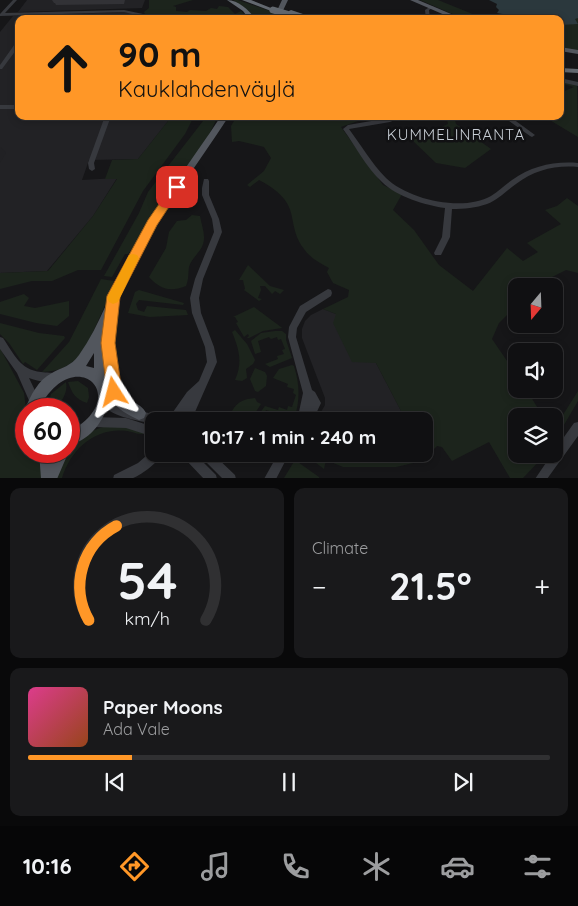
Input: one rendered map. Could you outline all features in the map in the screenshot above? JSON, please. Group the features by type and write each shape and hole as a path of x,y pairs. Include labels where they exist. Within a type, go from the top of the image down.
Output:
{"highway":[{"path":"230,0 249,15"},
{"path":"244,0 274,7"},
{"path":"254,0 295,15"},
{"path":"263,0 274,7"},
{"path":"564,66 578,67"},
{"path":"564,70 578,71"}],"main road":[{"path":"278,15 285,0"},
{"path":"282,15 289,0"},
{"path":"413,0 451,15"},
{"path":"564,50 578,52"},
{"path":"75,370 88,352 114,296 152,223 222,120"},
{"path":"114,296 108,343 114,392 120,400 138,414"},
{"path":"80,433 93,422 104,400 104,388 100,379 100,341 105,316"},
{"path":"37,398 43,388 56,377 75,370 87,370 100,379"},
{"path":"47,463 49,478"},
{"path":"49,478 56,463"}],"street":[{"path":"1,16 15,0"},
{"path":"428,15 427,10 432,7"},
{"path":"1,16 130,11 141,15"},
{"path":"0,68 15,47"},
{"path":"564,81 578,84"},
{"path":"0,107 15,107"},
{"path":"92,169 91,163 107,120"},
{"path":"390,120 348,127 346,129 389,184 410,195 449,206 482,203 490,200 519,178 550,165 564,163 578,165"},
{"path":"511,120 532,135"},
{"path":"187,412 204,382 212,362 212,352 196,312 194,298 218,232 217,222 205,195 206,181"},
{"path":"438,252 446,236 449,206"},
{"path":"304,412 308,393 292,337 293,327 303,309 328,293"},
{"path":"0,341 20,370 30,398"},
{"path":"20,370 40,377 56,377"},
{"path":"104,400 115,410 145,416"},
{"path":"93,422 126,423 145,429"},
{"path":"540,478 578,427"},
{"path":"118,478 142,467 148,462"},
{"path":"196,462 212,478"},
{"path":"214,462 231,478"},
{"path":"269,478 279,462"}],"shaded area":[{"path":"27,0 145,0 142,8 18,12"},
{"path":"149,0 193,0 173,6 176,7 176,11 187,12 190,10 206,11 211,8 217,9 219,6 228,7 235,14 241,11 245,15 145,15 144,12 149,8"},
{"path":"233,0 276,13 275,15 251,15 244,7"},
{"path":"420,0 438,0 475,15 455,15"},
{"path":"489,0 578,0 578,18 575,19 578,24 564,25 564,15 508,15 497,13 499,10 496,7 497,4"},
{"path":"556,6 578,8 578,51 564,48 564,15 528,15"},
{"path":"125,12 136,15 41,15"},
{"path":"15,16 15,120 169,120 138,159 89,160 82,180 117,178 93,216 47,271 0,273 0,32"},
{"path":"564,82 577,86 578,137 550,120 564,120 564,91 574,87 564,84"},
{"path":"169,120 192,120 185,134 143,191 101,270 78,270 52,281 32,281 0,289 0,273 48,271 93,216 117,179 105,179 112,160 138,159"},
{"path":"216,120 207,139 139,240 128,254 125,254 112,277 104,276 139,213 148,192 203,121"},
{"path":"235,120 361,120 341,127 383,185 402,194 393,210 414,230 439,265 473,291 507,248 523,261 538,252 527,243 561,224 545,210 557,206 567,198 578,206 578,273 566,270 550,278 508,278 508,314 499,323 492,339 508,362 508,398 532,398 538,408 508,408 508,463 537,463 523,478 510,478 489,442 452,461 442,447 437,446 433,450 433,412 398,412 401,411 376,363 352,362 333,323 336,314 323,309 348,297 349,290 333,283 327,272 329,268 306,252 296,233 288,204 280,194 259,180 250,187 247,185 264,171 271,158 264,147 239,141 232,142 231,126"},
{"path":"447,120 455,120 456,124 491,149 465,168 436,163 412,140 448,124"},
{"path":"192,215 200,216 204,242 189,267 186,286 166,289 149,277 166,248 169,232 177,221 186,220"},
{"path":"248,265 270,286 284,290 280,294 275,291 272,294 265,286 260,286 261,290 258,298 262,299 259,301 244,290 243,280 239,280"},
{"path":"101,279 114,281 84,349 72,363 64,368 42,372 69,342"},
{"path":"139,290 184,303 183,305 139,300 136,304 138,310 144,312 147,306 186,310 188,315 150,317 128,313 135,292"},
{"path":"24,294 29,298 24,306 35,308 69,301 69,316 57,326 0,314 0,302"},
{"path":"254,307 282,328 263,331 249,338 247,338 248,334 244,337 236,323 238,322 233,317"},
{"path":"323,309 336,314 376,363 401,411 321,412 325,405 325,398 302,338 302,329 305,321 311,315"},
{"path":"0,323 39,333 64,336 65,338 37,370 25,362 23,364 9,343 0,334"},
{"path":"235,330 247,344 255,360 246,369 247,378 242,381 235,380 239,361 238,350 232,332"},
{"path":"282,331 286,334 292,358 270,367 265,364 278,359 277,356 284,354 282,350 285,349 281,339 278,340 277,337 271,339 269,337 258,341 261,352 255,354 251,341 261,333"},
{"path":"0,348 24,393 25,398 15,398 15,463 41,463 42,478 0,478"},
{"path":"294,366 298,386 296,412 272,412 266,410 265,412 261,412 265,406 278,410 279,407 287,410 288,406 292,407 296,395 293,393 294,389 287,387 288,384 273,378 279,369"},
{"path":"255,368 265,372 267,376 266,386 258,392 255,391 250,379"},
{"path":"78,381 88,388 89,397 87,403 74,395 68,382"},
{"path":"66,382 62,398 50,398 51,394"},
{"path":"578,391 578,401 563,427 563,415"},
{"path":"255,398 261,404 256,412 232,412 234,408 244,400"},
{"path":"103,427 125,427 145,433 139,434 115,431 105,433 95,436 80,447 80,439"},
{"path":"294,462 298,462 319,477 319,478 284,478"},
{"path":"315,462 326,462 324,469"},
{"path":"331,462 418,462 396,467 343,467"},
{"path":"63,463 68,463 62,478 56,478"}],"slow traffic":[{"path":"113,298 133,258"}],"district":[{"name":"KUMMELINRANTA","path":"456,135"}],"route":[{"path":"114,392 108,343 114,296 152,223 177,187"}]}
